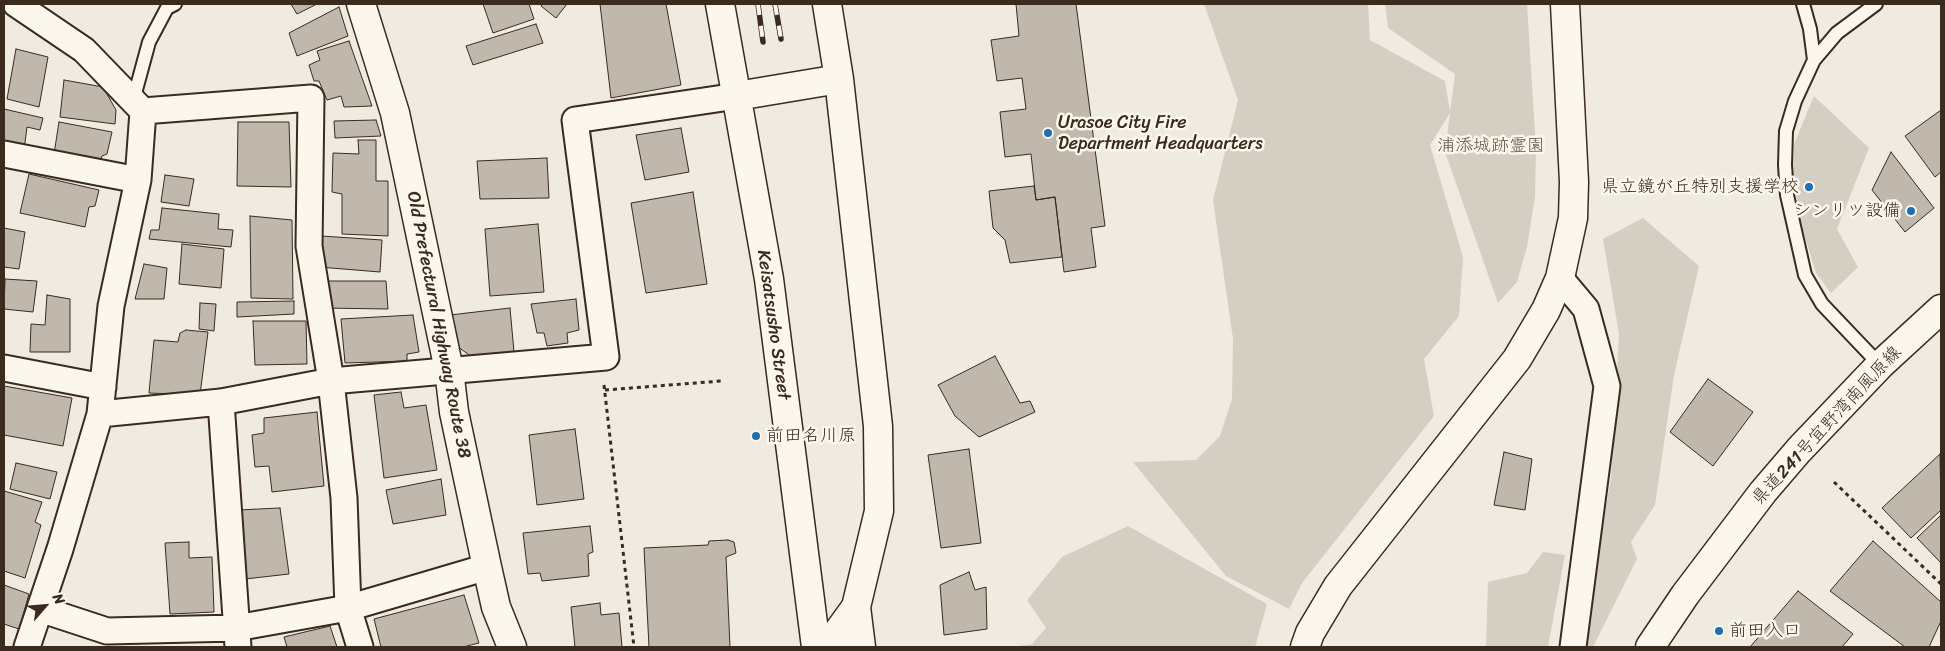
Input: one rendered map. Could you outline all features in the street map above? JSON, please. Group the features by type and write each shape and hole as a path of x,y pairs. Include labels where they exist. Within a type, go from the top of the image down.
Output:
{"main road":[{"name":"Old Prefectural Highway Route 38","path":"361,4 395,114 449,370 454,412 487,567 496,607 512,647"},
{"name":"Keisatsusho Street","path":"720,4 769,279 816,647"},
{"path":"828,4 839,79 878,426 879,511 856,607 861,647"},
{"path":"1305,647 1310,633 1338,586 1517,359 1546,310 1560,278 1573,218 1574,182 1564,4"},
{"path":"737,96 839,79"},
{"name":"県道241号宜野湾南風原線","path":"1650,647 1685,595 1763,492 1799,450 1880,365 1941,309"},
{"path":"837,647 835,636 856,607"}],"street":[{"path":"16,4 84,50 138,106 138,180 111,306 100,414 27,647"},
{"path":"100,414 221,402 331,381 606,357 574,120 737,96"},
{"path":"138,106 311,98 309,246 331,381 344,498 348,608 360,647"},
{"path":"4,154 138,180"},
{"path":"1560,278 1586,310 1607,386 1573,647"},
{"path":"4,368 103,387"},
{"path":"221,402 237,638"},
{"path":"40,609 135,639 237,638 487,567"}],"lane":[{"path":"138,106 149,42 167,8 175,4"},
{"path":"1803,4 1810,29 1814,60"},
{"path":"1876,4 1837,32 1814,60 1795,100 1786,131 1784,165 1787,195 1805,276 1822,304 1880,365"}],"path":[{"path":"600,358 634,647"},
{"path":"605,390 721,381"},
{"path":"1834,482 1941,584"}],"green space":[{"name":"浦添城跡霊園","path":"1204,4 1368,4 1370,40 1445,81 1450,112 1455,74 1388,28 1385,4 1527,4 1536,149 1535,197 1527,247 1517,282 1498,303 1445,152 1450,113 1430,145 1463,257 1459,316 1424,359 1434,416 1302,583 1289,609 1226,576 1133,462 1196,460 1220,436 1232,399 1233,339 1213,200 1238,100"},
{"path":"1814,96 1869,148 1837,229 1858,267 1831,293 1816,273 1802,227 1793,177 1794,144"},
{"path":"1643,218 1699,266 1674,375 1655,505 1631,542 1637,559 1593,647 1582,647 1611,477 1619,334 1603,239"},
{"path":"1128,526 1267,604 1255,647 1013,647 1032,644 1046,628 1027,600 1062,557"},
{"path":"1543,552 1565,555 1548,647 1486,647 1488,582 1527,573"}],"building":[{"path":"291,4 317,4 297,14"},
{"path":"483,4 529,4 534,19 493,33"},
{"path":"542,4 567,4 556,18 541,6"},
{"path":"600,4 666,4 681,85 611,98"},
{"name":"Urasoe City Fire Department Headquarters","path":"1016,4 1076,4 1105,226 1091,228 1096,267 1064,272 1055,197 1036,200 1031,154 1005,157 1000,112 1026,109 1022,78 997,81 991,40 1019,36"},
{"path":"339,7 348,36 297,56 289,33"},
{"path":"536,24 543,43 473,65 466,46"},
{"path":"349,41 372,106 344,107 341,96 327,100 319,81 314,81 309,65 320,60 317,51"},
{"path":"16,49 48,57 39,107 7,99"},
{"path":"64,80 103,87 116,110 115,124 60,117"},
{"path":"4,109 43,118 40,130 27,127 24,150 4,145"},
{"path":"1941,110 1941,172 1935,177 1905,136"},
{"path":"376,120 381,136 335,138 334,121"},
{"path":"59,122 112,132 107,154 102,156 98,165 54,154"},
{"path":"238,122 289,122 291,187 237,186"},
{"path":"681,128 689,172 645,180 636,135"},
{"path":"358,140 376,140 376,181 388,181 388,236 342,234 342,194 332,192 333,153 359,154"},
{"path":"1891,152 1934,208 1905,232 1872,190"},
{"path":"547,158 549,198 480,199 477,161"},
{"path":"29,174 99,190 95,206 89,207 85,227 20,213"},
{"path":"165,175 194,179 189,206 161,202"},
{"path":"1034,186 1036,200 1055,197 1062,257 1010,263 1005,240 993,228 989,191"},
{"path":"693,192 707,284 646,293 631,203"},
{"path":"162,208 219,214 218,229 233,230 231,247 149,239 151,230 159,230"},
{"path":"250,216 292,220 293,299 251,298"},
{"path":"538,224 544,292 490,296 485,229"},
{"path":"4,228 25,232 19,269 4,267"},
{"path":"321,236 382,240 380,272 319,267"},
{"path":"182,244 224,249 221,288 179,284"},
{"path":"144,264 167,268 164,299 135,299"},
{"path":"5,279 37,281 33,312 4,309"},
{"path":"322,281 386,281 388,309 323,308"},
{"path":"47,295 70,299 70,352 30,352 31,324 45,325"},
{"path":"576,299 579,330 567,333 568,343 547,346 544,333 537,333 531,304"},
{"path":"294,301 294,314 237,317 237,302"},
{"path":"200,303 216,304 214,331 199,329"},
{"path":"510,308 514,352 472,357 458,347 450,315"},
{"path":"413,315 419,352 407,354 407,361 345,363 341,319"},
{"path":"253,321 306,321 307,364 255,365"},
{"path":"186,330 208,332 200,395 149,393 154,340 178,342 180,333"},
{"path":"995,356 1020,403 1030,401 1035,412 979,437 955,416 938,385"},
{"path":"1708,379 1753,412 1713,466 1670,432"},
{"path":"4,386 72,398 63,446 4,435"},
{"path":"401,392 404,408 426,405 437,470 384,478 374,395"},
{"path":"317,412 324,486 272,492 269,466 255,467 252,435 264,433 264,418"},
{"path":"575,429 584,499 537,505 529,435"},
{"path":"969,449 981,543 941,548 928,455"},
{"path":"1504,452 1532,459 1525,510 1494,505"},
{"path":"1940,454 1941,510 1911,538 1882,508"},
{"path":"16,463 57,472 50,499 10,489"},
{"path":"441,479 446,515 393,524 386,490"},
{"path":"4,491 42,502 35,522 41,525 25,578 4,571"},
{"path":"280,508 289,574 245,579 238,510"},
{"path":"1941,515 1941,563 1917,538"},
{"path":"590,526 593,552 588,554 589,576 542,581 540,573 528,574 523,533"},
{"path":"728,540 734,542 736,553 726,557 730,647 649,647 644,548 708,545 709,541"},
{"path":"1873,541 1941,602 1941,621 1929,647 1905,647 1830,591"},
{"path":"189,542 189,558 212,557 214,612 170,614 165,543"},
{"path":"969,572 975,590 986,587 987,629 944,635 940,585"},
{"path":"4,585 29,594 19,629 4,624"},
{"path":"1798,591 1853,634 1842,647 1750,647"},
{"path":"464,595 479,643 463,647 381,647 374,619"},
{"path":"600,603 601,615 619,613 622,647 575,647 571,607"},
{"path":"330,626 337,647 287,647 284,637"}],"railway":[{"path":"758,4 763,42"},
{"path":"775,4 781,39"}],"place":[{"name":"Urasoe City Fire Department Headquarters","path":"1048,133"},
{"name":"県立鏡が丘特別支援学校","path":"1809,187"},
{"name":"シンリツ設備","path":"1911,211"},
{"name":"前田名川原","path":"756,436"},
{"name":"前田入口","path":"1719,631"}]}
